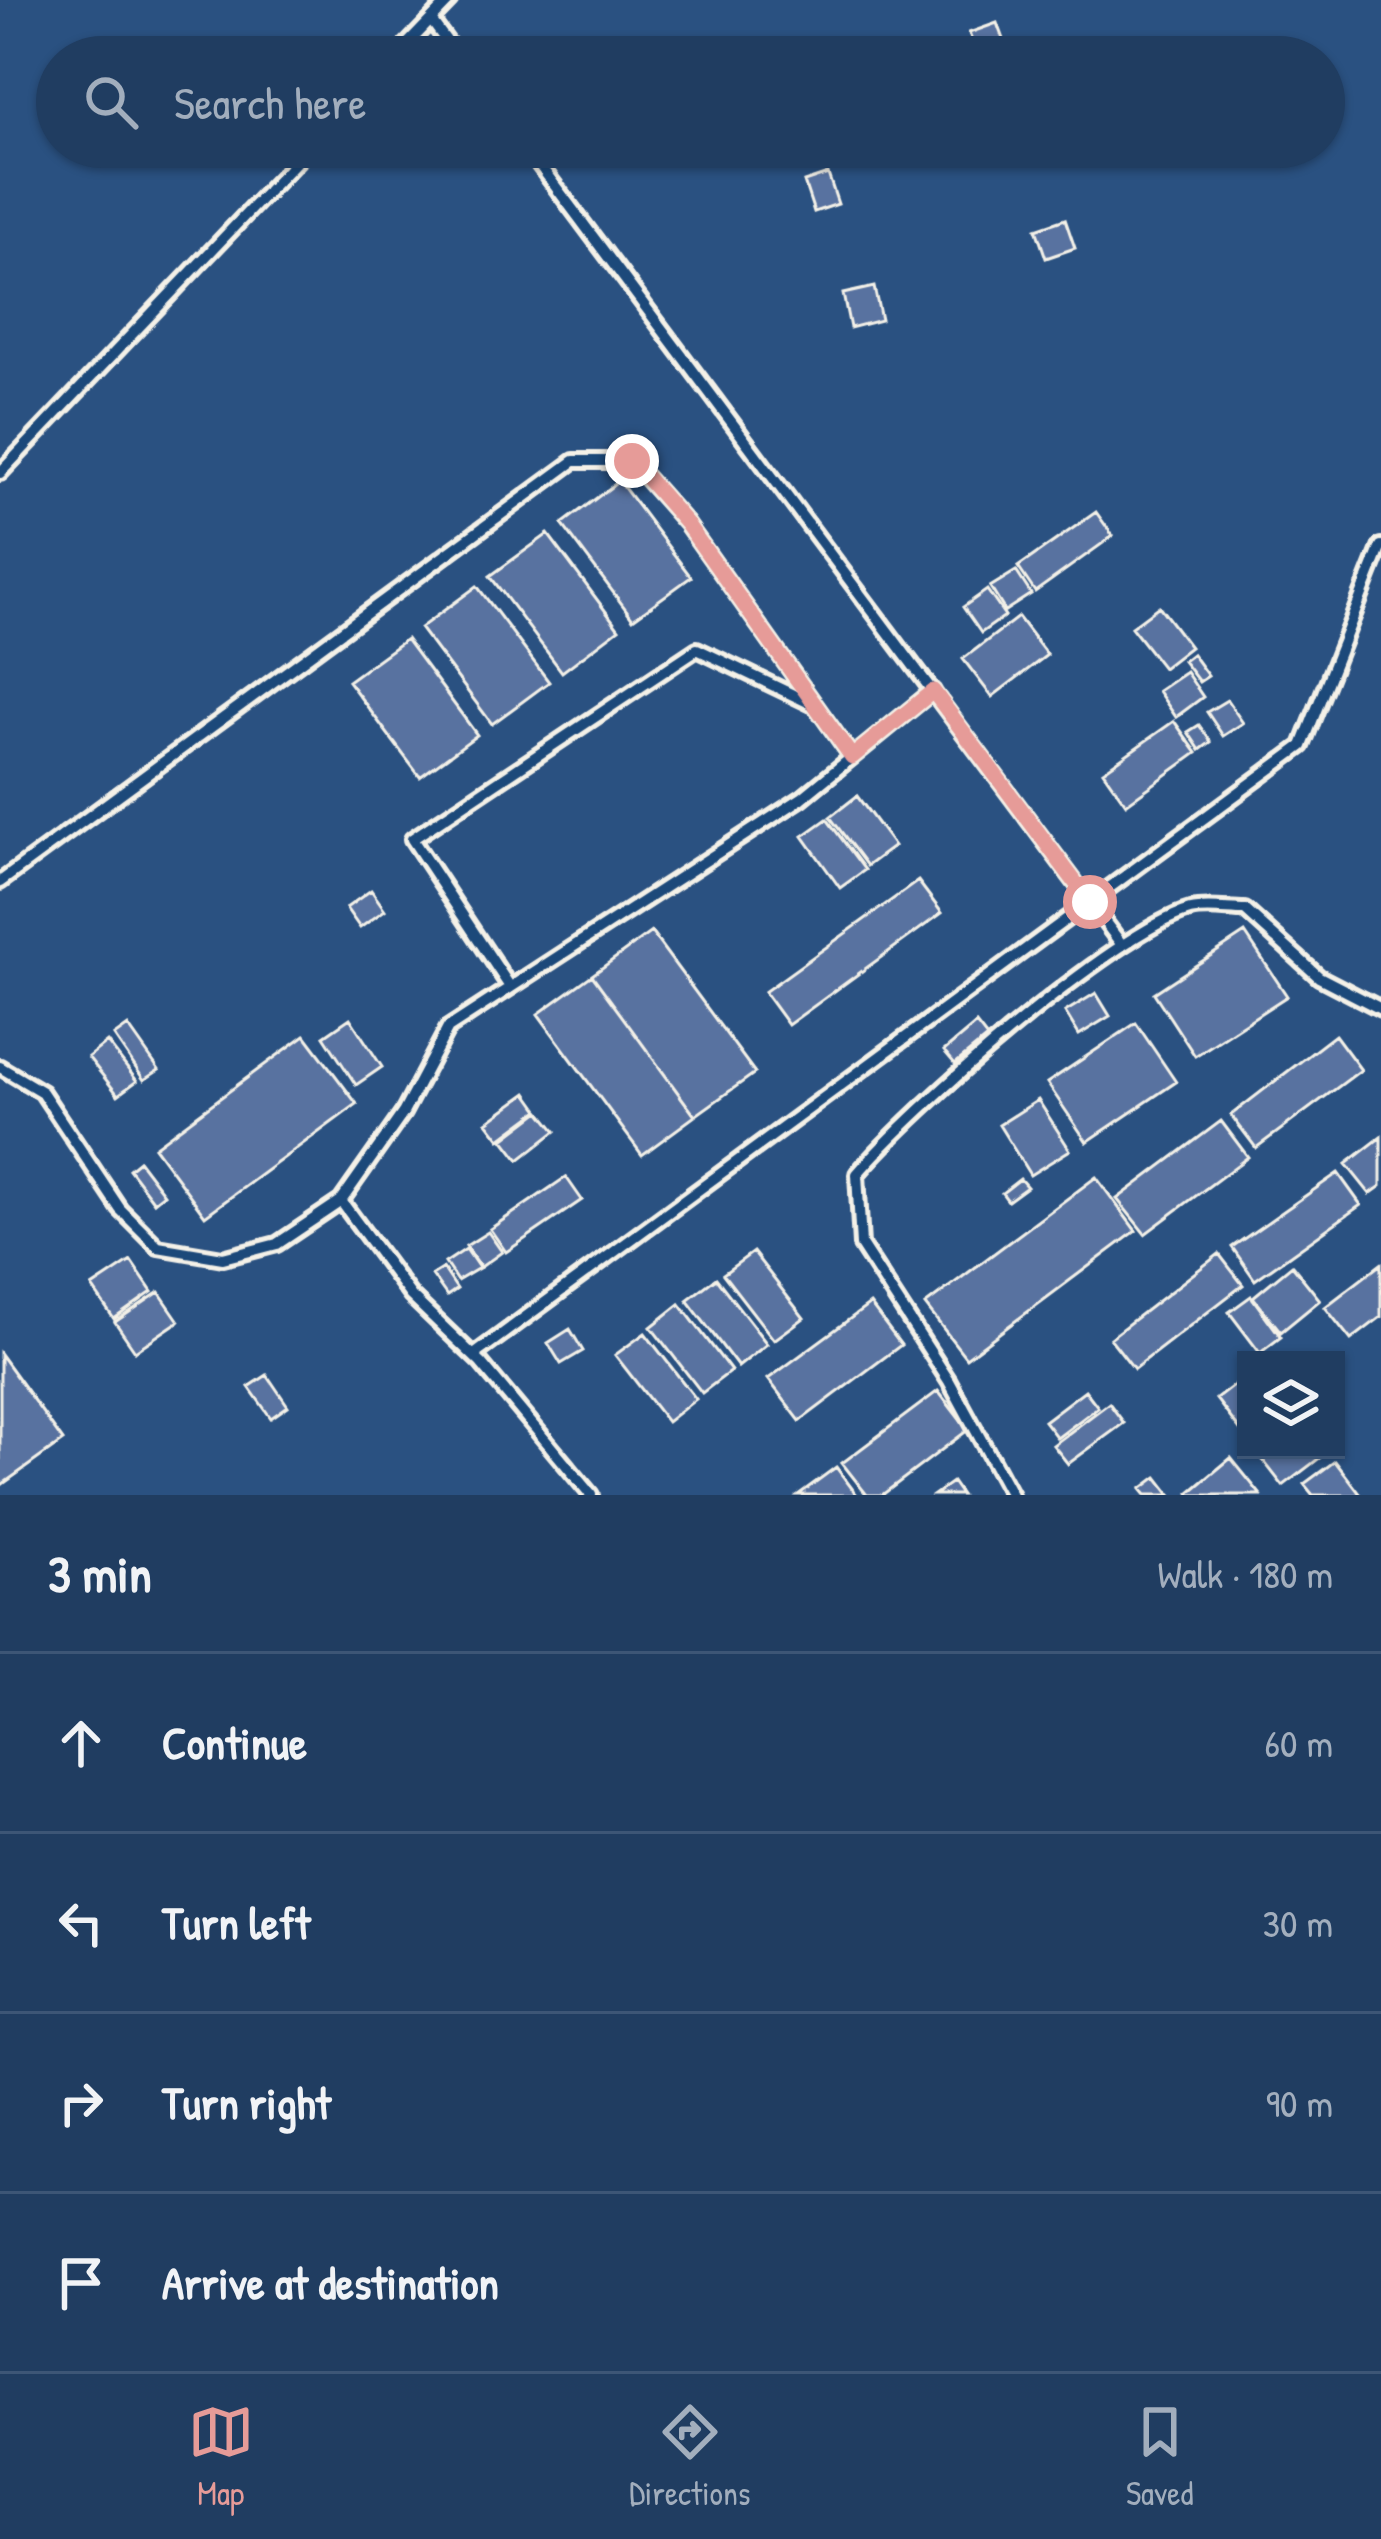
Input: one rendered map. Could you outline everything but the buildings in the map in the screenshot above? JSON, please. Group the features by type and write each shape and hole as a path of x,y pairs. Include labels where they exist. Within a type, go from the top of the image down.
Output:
{"lane":[{"path":"415,36 449,0"},
{"path":"430,20 442,36"},
{"path":"0,473 290,168"},
{"path":"542,168 1122,945"},
{"path":"0,882 574,461 632,461 686,523 852,757"},
{"path":"474,1355 1302,746 1381,546"},
{"path":"510,987 412,839 697,649 816,706"},
{"path":"0,1067 42,1092 120,1209 158,1247 223,1258 277,1244 341,1201 403,1113 448,1028 802,798 933,691"},
{"path":"1011,1495 949,1381 860,1245 857,1174 898,1126 1122,945 1191,910 1245,910 1319,977 1381,1009"},
{"path":"341,1201 411,1296 474,1355 591,1495"}],"route":[{"path":"632,461 686,523 852,757 933,691 1090,902"}]}
